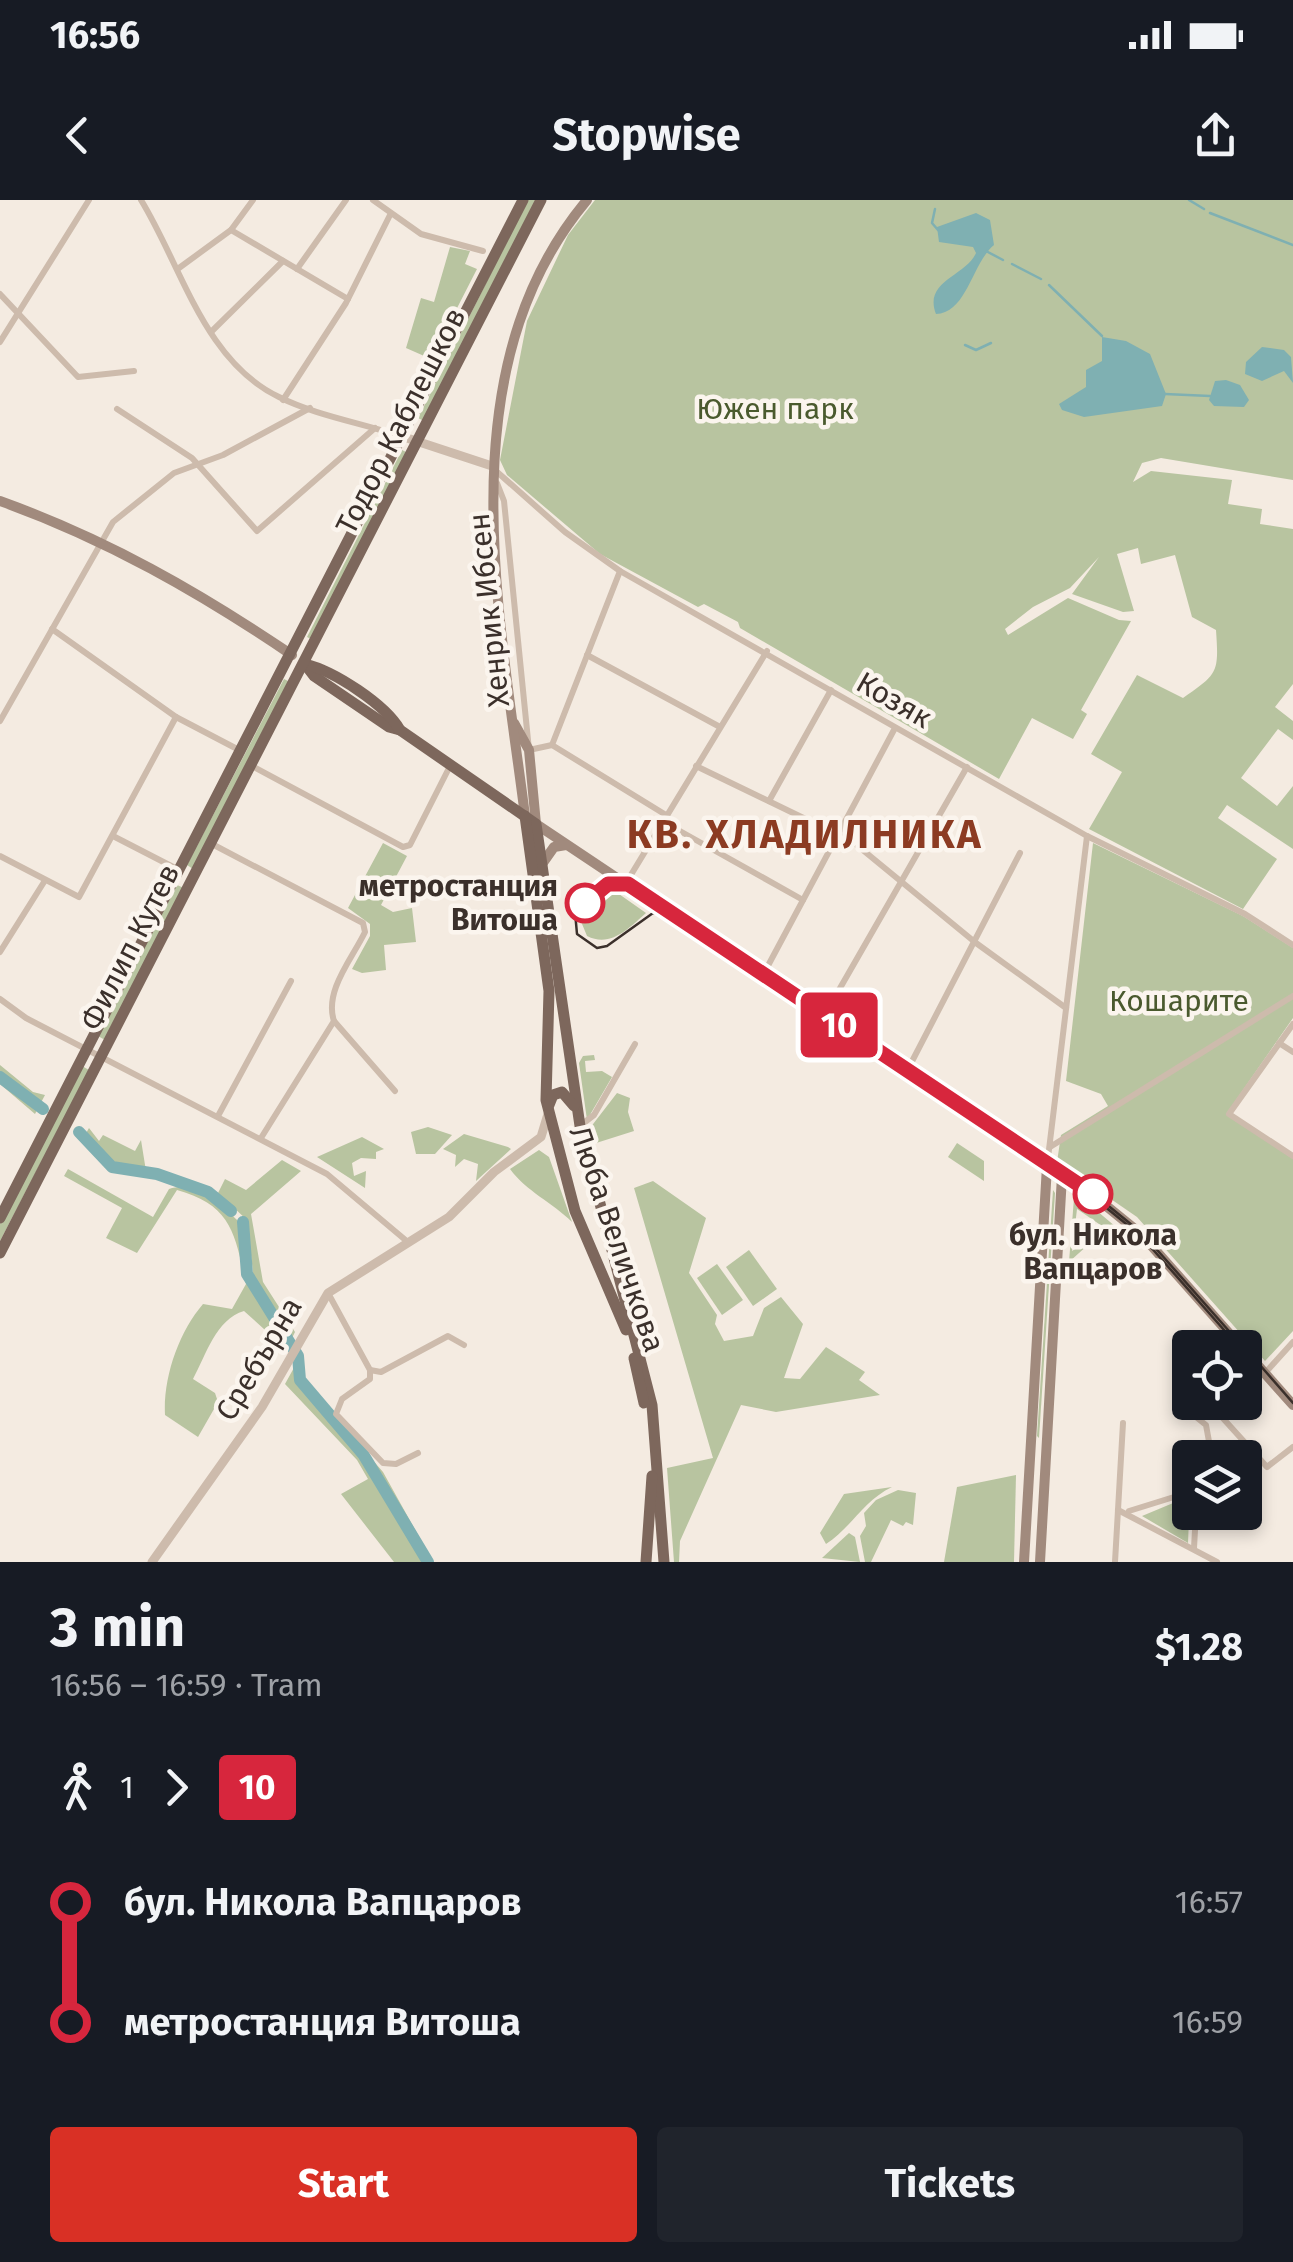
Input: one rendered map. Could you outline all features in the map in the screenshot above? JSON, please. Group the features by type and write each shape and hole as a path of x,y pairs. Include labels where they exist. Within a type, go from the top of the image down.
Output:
{"main road":[{"name":"Тодор Каблешков","path":"292,655 523,200"},
{"name":"Тодор Каблешков","path":"305,664 541,200"},
{"name":"Хенрик Ибсен","path":"531,820 514,723 492,466 498,412 526,297 556,240 587,200"},
{"path":"0,501 102,542 193,589 292,655 314,676 389,727 400,730 1062,1176 1139,1232 1227,1330"},
{"name":"Филип Кутев","path":"0,1218 292,655"},
{"name":"Филип Кутев","path":"0,1253 305,664"},
{"name":"Хенрик Ибсен","path":"514,723 528,750 531,820"},
{"path":"531,820 542,864 580,1126"},
{"name":"Сребърна","path":"531,820 549,991 544,1086 548,1112"},
{"path":"542,864 554,847 567,845"},
{"path":"548,1112 550,1097 557,1092 566,1094 576,1110"},
{"name":"Люба Величкова","path":"548,1112 575,1211 623,1319 644,1404 655,1562"},
{"name":"Люба Величкова","path":"580,1126 652,1405 655,1562"},
{"path":"564,1172 577,1180 588,1166"},
{"path":"1024,1562 1047,1166"},
{"path":"1040,1562 1062,1176"},
{"path":"1262,1370 1293,1406"},
{"path":"1030,1449 1046,1450"}],"street":[{"path":"0,342 88,200"},
{"path":"141,200 211,332 238,370 282,400 492,466"},
{"path":"179,268 231,230 253,200"},
{"path":"297,270 346,200"},
{"path":"372,200 420,234 483,251"},
{"path":"282,400 348,299 390,216"},
{"path":"231,230 348,299"},
{"path":"211,332 283,261"},
{"path":"0,294 77,376 134,371"},
{"path":"0,720 114,522 174,473 310,408"},
{"path":"117,410 197,465 257,531 376,427"},
{"name":"Козяк","path":"492,466 564,532 620,571 1086,836 1245,914 1293,945"},
{"name":"Хенрик Ибсен","path":"492,466 504,501 528,750"},
{"path":"552,745 620,571"},
{"path":"52,630 176,717 242,752"},
{"path":"626,884 766,651"},
{"path":"587,655 720,727"},
{"path":"769,802 831,690"},
{"path":"0,856 78,897 176,717"},
{"path":"762,976 895,728"},
{"path":"528,750 552,745 664,818 803,900"},
{"path":"252,766 403,847 410,845 451,765"},
{"path":"696,766 838,834 1066,1008"},
{"path":"824,1017 967,767"},
{"path":"113,836 180,871"},
{"path":"1047,1166 1086,836"},
{"path":"212,844 363,923 365,932 332,995 334,1021 261,1138"},
{"path":"906,1072 1020,853"},
{"path":"0,952 44,882"},
{"path":"218,1116 291,981"},
{"path":"1049,1148 1293,996"},
{"path":"0,999 26,1018 261,1138 352,1191 410,1244"},
{"path":"334,1021 395,1091"},
{"path":"1293,1024 1229,1114 1293,1156"},
{"path":"1279,1043 1293,1052"},
{"path":"580,1126 594,1115 635,1044"},
{"name":"Сребърна","path":"152,1562 262,1407 328,1293 449,1218 494,1172 546,1130 548,1112"},
{"path":"534,1142 546,1143 556,1150"},
{"path":"328,1293 370,1370 370,1379 342,1399 336,1414 383,1463 396,1464 418,1453"},
{"path":"370,1370 381,1372 448,1336 464,1346"},
{"path":"1265,1373 1293,1342"},
{"path":"1209,1440 1206,1425 1191,1413 1194,1404 1220,1415 1243,1440"},
{"path":"1116,1562 1123,1423"},
{"path":"1262,1461 1267,1467 1293,1447"},
{"path":"1118,1510 1128,1511 1172,1498"},
{"path":"1128,1511 1217,1562"},
{"path":"1194,1548 1195,1530"}],"green space":[{"path":"528,200 537,200 424,421 418,418"},
{"name":"Южен парк","path":"595,200 1293,200 1293,480 1161,458 1142,463 1133,482 1151,471 1232,480 1228,504 1262,509 1260,524 1293,529 1293,684 1275,707 1293,721 1293,740 1278,729 1241,778 1277,806 1293,786 1293,849 1227,805 1218,818 1277,859 1243,909 1089,829 1122,772 1091,754 1137,675 1183,698 1214,671 1216,630 1192,617 1175,555 1141,564 1138,548 1117,554 1134,611 1123,612 1072,594 1099,557 1070,588 1033,607 1005,629 1008,635 1068,598 1119,620 1131,621 1081,710 1087,714 1073,739 1032,718 999,779 740,628 738,622 704,604 698,607 600,554 507,475 500,460 527,321 568,235"},
{"path":"450,247 470,251 465,264 477,269 431,359 406,348 421,298 434,302"},
{"path":"402,450 408,453 313,640 307,637"},
{"path":"284,679 290,682 193,869 187,865"},
{"path":"383,843 407,856 381,905 393,912 412,908 416,942 384,945 386,970 362,973 352,969 370,936 370,924 348,908"},
{"name":"Кошарите","path":"1093,843 1243,916 1293,948 1293,1018 1227,1113 1293,1159 1293,1331 1265,1361 1262,1330 1237,1330 1137,1217 1057,1162 1061,1135 1108,1106 1101,1094 1066,1081"},
{"path":"177,885 184,888 105,1040 98,1036"},
{"path":"609,887 646,913 612,938 587,936 580,919 584,906"},
{"path":"594,1055 595,1060 585,1061 586,1072 602,1071 612,1077 587,1120 579,1063 583,1056"},
{"path":"0,1065 33,1092 45,1095 35,1114 0,1084"},
{"path":"82,1066 89,1070 0,1241 0,1224"},
{"path":"617,1093 630,1098 628,1112 634,1131 593,1144 590,1128"},
{"path":"428,1127 452,1135 435,1154 416,1154 411,1132"},
{"path":"89,1128 99,1141 103,1135 135,1151 141,1140 146,1171 112,1165 85,1135"},
{"path":"464,1134 511,1149 476,1181 478,1164 464,1159 455,1167 456,1155 443,1149"},
{"path":"362,1137 384,1149 376,1152 376,1159 361,1158 352,1163 354,1176 366,1171 365,1188 317,1157"},
{"path":"957,1143 984,1161 984,1181 948,1157"},
{"path":"539,1150 549,1157 572,1222 510,1169"},
{"path":"282,1160 301,1171 251,1214 263,1282 295,1332 292,1338 254,1281 247,1220 218,1193 225,1179 246,1190"},
{"path":"68,1169 153,1217 169,1189 180,1187 209,1196 241,1224 246,1278 289,1343 286,1349 244,1311 226,1322 193,1379 215,1393 218,1402 198,1437 165,1415 167,1386 180,1341 194,1315 203,1304 232,1309 246,1284 234,1236 220,1213 209,1204 177,1190 137,1253 106,1238 122,1208 64,1176"},
{"path":"653,1181 706,1218 689,1273 717,1315 715,1324 724,1341 753,1336 764,1308 781,1297 803,1324 784,1378 800,1379 826,1347 865,1372 859,1380 880,1395 776,1412 741,1405 680,1541 679,1562 674,1562 667,1468 713,1458 634,1188"},
{"path":"1053,1190 1055,1193 1039,1438 1037,1436"},
{"path":"1074,1198 1090,1205 1129,1238 1124,1241 1077,1209 1072,1251 1088,1241 1118,1247 1089,1244 1069,1262"},
{"path":"749,1250 777,1289 753,1306 726,1267"},
{"path":"717,1264 743,1300 722,1315 697,1278"},
{"path":"301,1355 305,1382 383,1472 433,1562 394,1562 341,1494 368,1479 357,1460 285,1384"},
{"path":"1016,1475 1014,1562 944,1562 957,1487"},
{"path":"892,1487 873,1499 826,1544 820,1533 844,1494"},
{"path":"898,1490 916,1493 913,1525 906,1522 903,1526 891,1520 871,1562 865,1562 860,1536 866,1526 864,1513 876,1500"},
{"path":"1172,1504 1172,1530 1189,1530 1188,1543 1142,1516"},
{"path":"849,1533 855,1537 860,1562 822,1558"}],"water":[{"path":"976,213 990,220 994,245 955,305 936,314 935,294 940,286 976,253 973,247 939,242 937,227"},
{"path":"1102,337 1126,341 1150,354 1166,394 1162,406 1084,417 1062,410 1059,404 1086,387 1086,370 1102,361"},
{"path":"1262,347 1284,350 1291,357 1293,383 1284,371 1262,381 1245,374 1246,362"},
{"path":"1215,381 1240,385 1249,400 1244,407 1214,406 1209,400"}],"waterway":[{"path":"1189,200 1204,209"},
{"path":"935,209 932,223 938,230"},
{"path":"1210,213 1293,245"},
{"path":"986,251 1003,260"},
{"path":"1012,264 1041,279"},
{"path":"1049,285 1102,336"},
{"path":"965,345 976,350 991,343"},
{"path":"1165,394 1210,396"},
{"path":"0,1077 43,1109"},
{"path":"79,1132 112,1167 157,1174 208,1192 231,1211"},
{"path":"243,1222 247,1274 298,1356 300,1380 363,1454 428,1562"}],"tram line":[{"name":"10","path":"585,903 608,884 628,884 1093,1194"},
{"path":"1224,1330 1141,1236 1098,1201 671,916 653,913 607,946 597,948 577,934 575,912 608,885 628,884 1100,1199 1143,1234 1228,1330"},
{"path":"1262,1367 1293,1403"}],"place":[{"name":"метростанция Витоша","path":"585,903"},
{"name":"бул. Никола Вапцаров","path":"1093,1194"}],"district":[{"name":"КВ. ХЛАДИЛНИКА","path":"805,834"}]}
